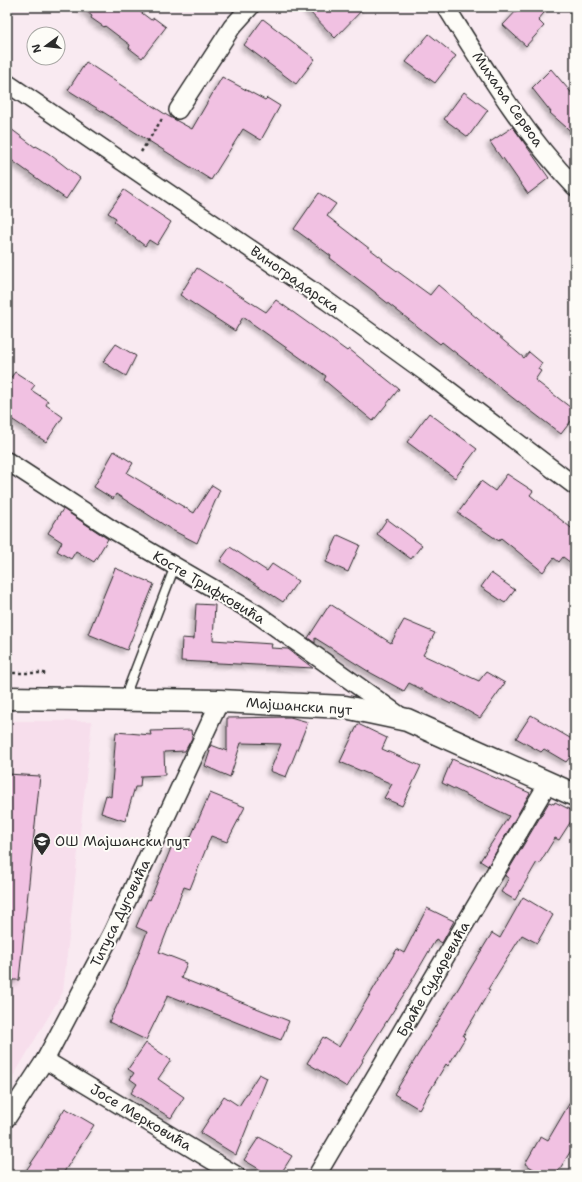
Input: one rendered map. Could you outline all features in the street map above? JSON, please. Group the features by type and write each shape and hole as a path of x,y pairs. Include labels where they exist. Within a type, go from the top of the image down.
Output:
{"street":[{"path":"178,110 232,27 250,7"},
{"name":"Михаља Сервоа","path":"446,7 496,86 555,166 575,187"},
{"name":"Виноградарска","path":"7,83 327,301 431,376 575,486"},
{"name":"Косте Трифковића","path":"7,461 113,530 257,614 407,720"},
{"name":"Мајшански пут","path":"7,698 220,701 345,707 407,720 575,795"},
{"name":"Титуса Дуговића","path":"7,1118 45,1060 112,933 220,701"},
{"name":"Браће Сударевића","path":"317,1175 548,783"},
{"name":"Јосе Мерковића","path":"45,1060 236,1175"}],"lane":[{"path":"124,700 175,566"}],"path":[{"path":"131,167 167,112 178,110"},
{"path":"7,673 44,673 44,699"}],"shaded area":[{"name":"ОШ Мајшански пут","path":"7,721 92,721 63,992 7,1087"}],"building":[{"path":"81,7 134,7 151,20 154,18 166,27 142,58 129,48 130,45 105,26 104,27 91,18 92,16"},
{"path":"305,7 365,7 335,38"},
{"path":"520,7 549,7 538,20 544,26 526,46 503,25"},
{"path":"263,19 315,59 296,84 244,45"},
{"path":"429,34 456,56 435,83 406,62"},
{"path":"86,62 168,116 192,129 222,77 265,100 267,98 280,106 261,140 243,129 211,180 68,90"},
{"path":"551,69 575,97 575,135 550,113 551,112 532,88"},
{"path":"464,92 488,110 468,137 444,119"},
{"path":"7,126 35,147 36,146 48,153 80,178 66,199 7,157"},
{"path":"513,127 549,178 528,194 490,142"},
{"path":"124,190 171,222 157,245 149,240 145,246 114,222 116,218 108,213"},
{"path":"319,193 336,204 327,216 383,259 382,260 430,295 438,285 524,358 529,352 542,363 538,369 541,371 535,380 575,411 575,416 561,434 442,342 440,344 330,258 331,256 294,229"},
{"path":"197,268 266,312 276,300 347,351 349,349 399,389 373,421 324,380 326,376 243,317 235,331 180,295"},
{"path":"116,344 136,356 126,376 103,362"},
{"path":"15,372 35,385 31,390 48,401 46,405 63,417 46,442 7,416 7,383"},
{"path":"429,413 477,449 455,478 407,442"},
{"path":"114,451 133,463 127,473 194,513 212,485 220,490 197,543 172,530 116,494 113,499 94,487"},
{"path":"507,474 533,491 530,495 575,531 575,566 563,557 559,562 554,558 543,572 501,538 499,541 458,513 481,481 495,491"},
{"path":"63,509 108,539 94,562 76,551 71,559 57,551 62,542 48,533"},
{"path":"387,519 422,545 411,559 377,534"},
{"path":"338,535 360,545 348,572 326,562"},
{"path":"230,547 267,571 272,564 298,581 283,602 220,561"},
{"path":"115,568 154,584 127,650 88,634"},
{"path":"491,573 515,590 505,603 481,587"},
{"path":"196,604 215,605 213,640 272,644 271,648 288,649 313,668 181,661 182,638 194,639"},
{"path":"330,604 391,643 404,620 435,633 423,655 479,681 486,672 505,683 480,718 452,702 451,704 409,683 404,691 371,673 315,638 315,643 308,638"},
{"path":"531,715 575,741 575,751 566,762 544,749 541,752 516,738"},
{"path":"290,717 308,722 286,777 270,771 281,744 241,743 230,777 205,766 210,751 208,751 211,745 227,751 227,718"},
{"path":"358,724 387,738 382,749 421,766 402,806 384,798 392,784 340,762"},
{"path":"191,730 192,738 185,751 164,752 165,775 141,776 140,787 135,787 125,821 101,813 106,795 111,797 116,732 151,735 150,731"},
{"path":"452,759 530,793 488,866 480,861 509,816 442,783"},
{"path":"7,774 40,776 19,980 7,980"},
{"path":"210,793 245,807 227,842 211,836 190,889 184,887 159,952 187,963 181,978 289,1021 281,1040 168,995 146,1040 109,1022 126,986 147,932 136,927 148,899 150,900 173,843 186,848"},
{"path":"549,802 554,804 555,802 575,812 575,815 559,840 555,838 539,864 537,862 515,900 501,892 509,878 505,876"},
{"path":"523,897 553,915 537,943 522,935 488,989 490,990 463,1036 465,1038 448,1066 446,1064 419,1109 394,1094 492,933 500,938"},
{"path":"427,908 454,921 442,943 436,939 347,1087 307,1063 323,1037 339,1047 397,949 404,953"},
{"path":"146,1043 171,1060 158,1079 184,1097 171,1118 131,1093 137,1084 130,1079 134,1073 128,1069"},
{"path":"259,1074 267,1078 236,1155 200,1133 224,1096 239,1106"},
{"path":"575,1094 575,1144 556,1175 544,1175 525,1164 541,1136 548,1140"},
{"path":"65,1108 94,1125 62,1175 23,1175 38,1153"},
{"path":"259,1137 292,1156 280,1175 269,1175 244,1160"}],"place":[{"name":"ОШ Мајшански пут","path":"42,856"}]}
